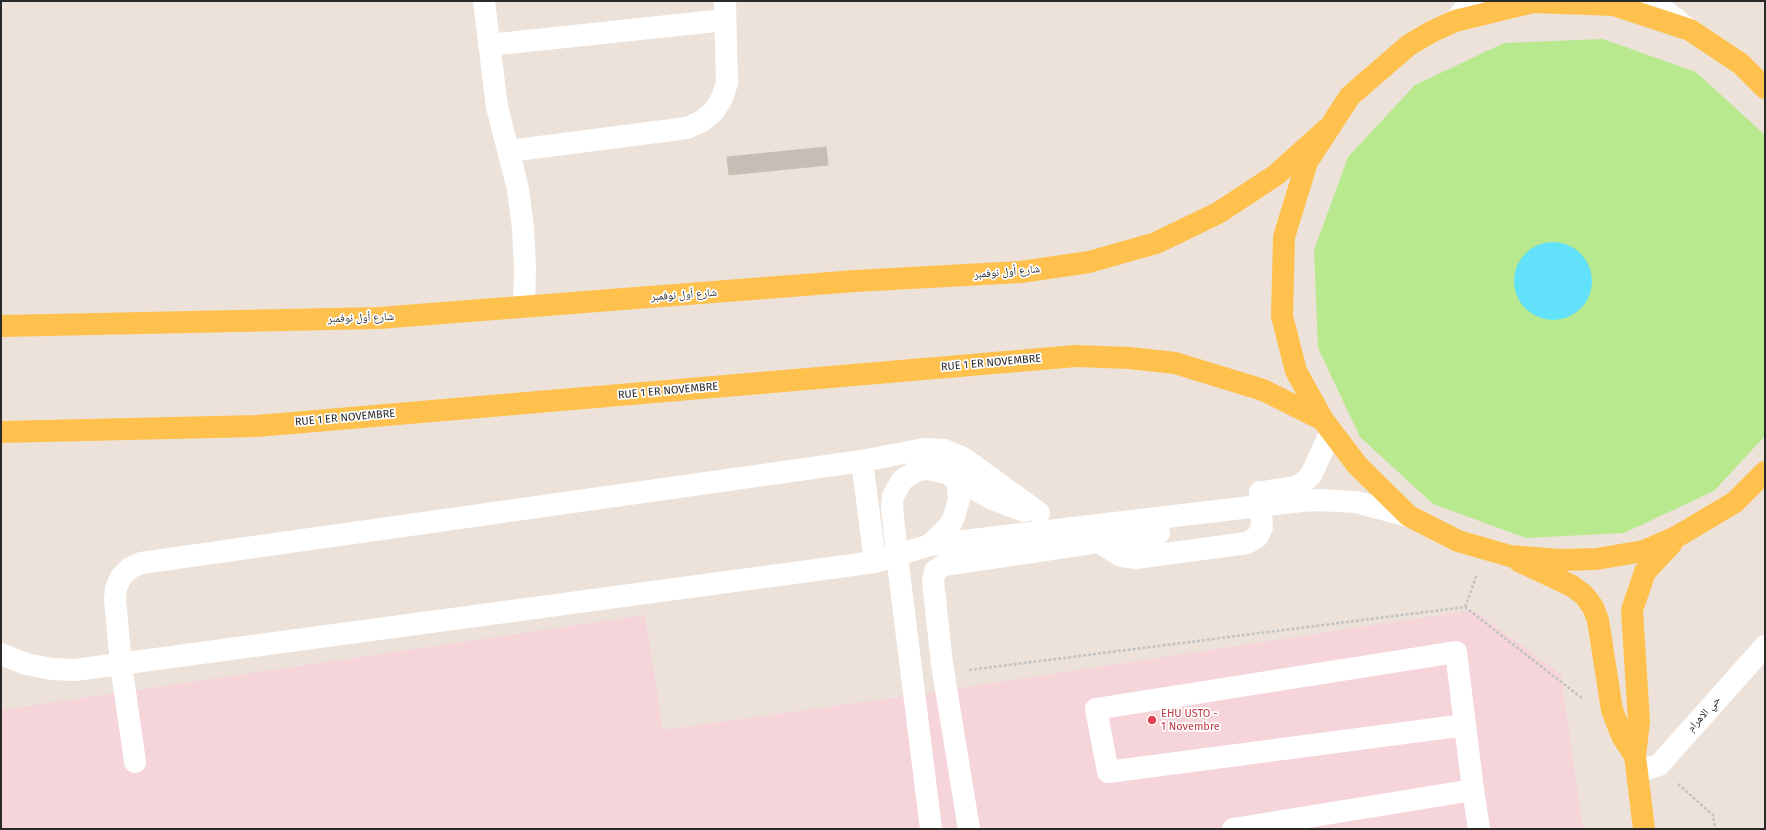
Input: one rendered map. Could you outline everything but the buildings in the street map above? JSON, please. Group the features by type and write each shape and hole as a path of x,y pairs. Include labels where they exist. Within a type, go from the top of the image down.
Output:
{"main road":[{"path":"1636,764 1622,736 1612,710 1598,620 1593,607 1584,595 1572,586 1510,556 1458,541 1409,516 1357,465 1327,426 1296,371 1282,316 1284,237 1307,162 1327,129 1350,96 1409,45 1455,21 1533,2 1614,5 1690,30 1741,64 1765,88"},
{"name":"شارع أول نوفمبر","path":"1,326 379,318 855,282 1021,272 1089,262 1156,243 1218,213 1276,175 1327,129"},
{"name":"RUE 1 ER NOVEMBRE","path":"1,432 257,426 1076,356 1128,358 1175,363 1263,390 1327,426"},
{"path":"1510,556 1560,560 1596,559 1644,551 1678,536 1735,502 1765,472"},
{"path":"1644,829 1636,764 1639,722 1632,610 1645,572 1678,536"}],"street":[{"path":"484,1 497,107 518,189 523,228 525,267 524,307"},
{"path":"1455,21 1471,1"},
{"path":"1653,1 1690,30"},
{"path":"489,44 725,10 727,83 722,98 714,111 702,121 687,128 509,151"},
{"path":"930,545 1261,499 1297,486 1311,475 1327,426"},
{"path":"135,762 121,664 115,600 116,588 121,577 130,568 141,563 862,461 924,449 953,452 964,458 1039,513"},
{"path":"862,461 875,562"},
{"path":"931,829 910,668 892,506 893,496 902,480 918,470 928,469 946,473 956,481 1006,505 1053,515 1072,515 1261,499 1337,500 1356,502 1409,516"},
{"path":"898,564 930,545 950,525 959,499 956,481"},
{"path":"969,829 943,669 933,581 935,571 944,565 1231,522 1261,499"},
{"path":"1,654 26,664 52,669 75,670 875,562 938,568"},
{"name":"حي الاهرام","path":"1659,765 1765,646"},
{"path":"1465,725 1108,772 1096,709 1456,652 1479,829"},
{"path":"910,668 943,669"},
{"path":"1636,764 1659,765"},
{"path":"1233,829 1473,790"}],"path":[{"path":"1465,607 1486,549"},
{"path":"943,669 1465,607 1592,706 1612,710"},
{"path":"1659,765 1713,815 1715,829"}],"shaded area":[{"name":"EHU USTO - 1 Novembre","path":"1473,610 1561,674 1583,829 1,829 1,710 645,615 663,730 920,694"}],"green space":[{"path":"1603,39 1696,72 1765,135 1765,436 1714,491 1624,533 1526,538 1433,504 1360,437 1318,348 1314,250 1348,157 1415,85 1504,43"}],"water":[{"path":"1545,242 1561,242 1575,248 1586,259 1592,273 1592,289 1586,303 1575,314 1561,320 1545,320 1531,314 1520,303 1514,289 1514,273 1520,259 1531,248"}],"place":[{"name":"EHU USTO - 1 Novembre","path":"1152,720"}]}
